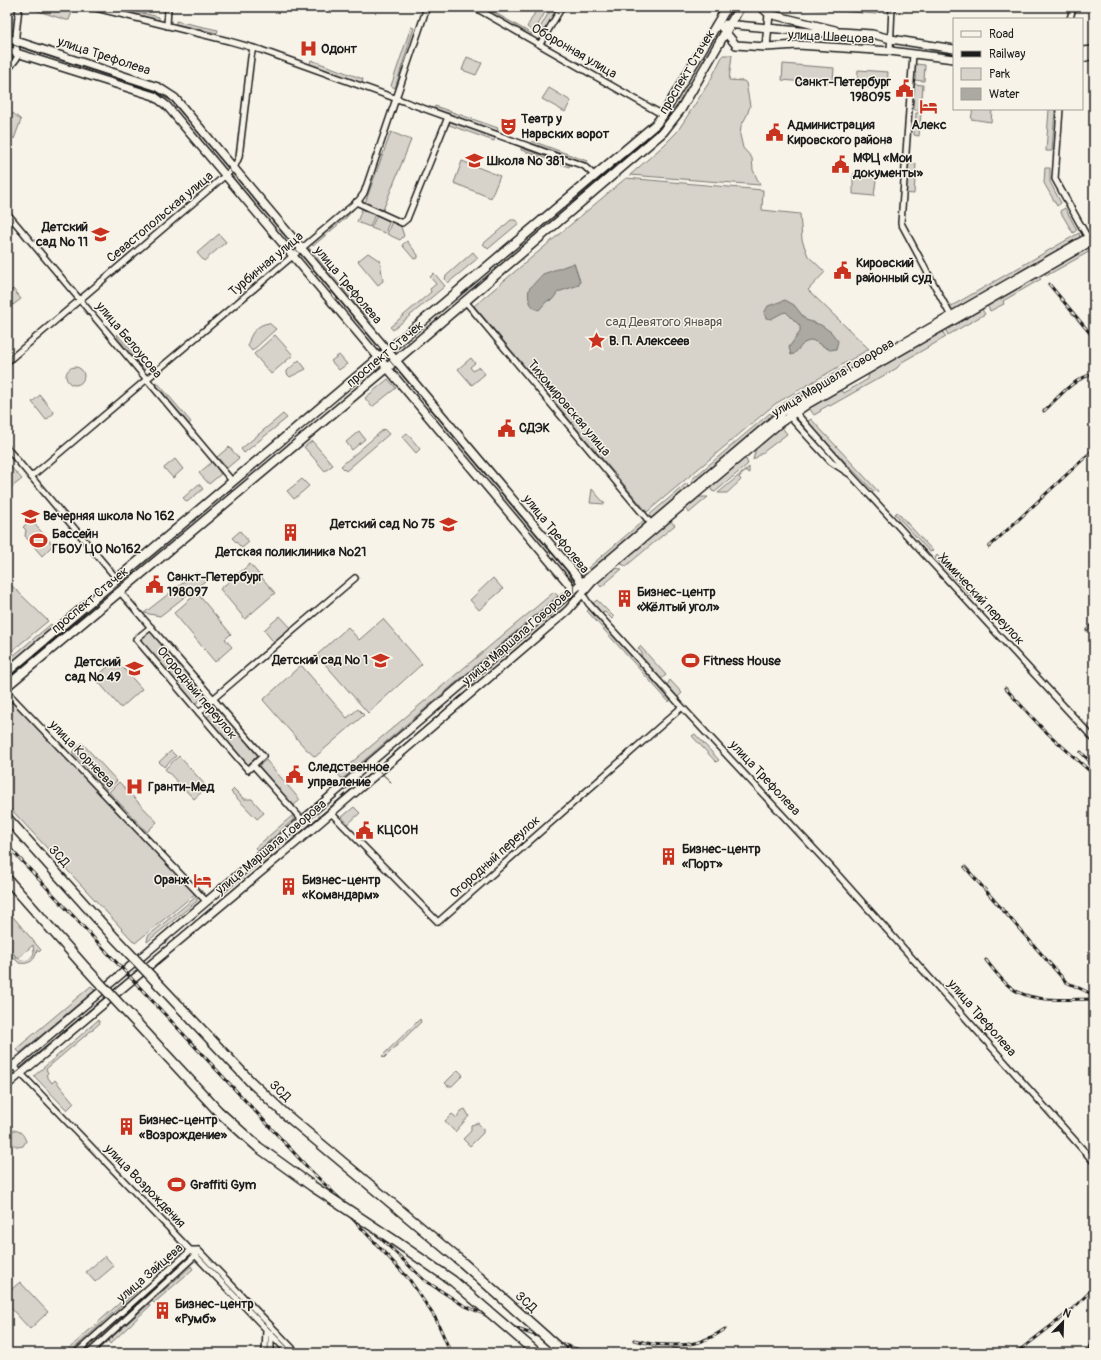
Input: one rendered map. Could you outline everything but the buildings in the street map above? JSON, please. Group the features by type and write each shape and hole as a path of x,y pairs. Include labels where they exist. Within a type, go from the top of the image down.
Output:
{"highway":[{"name":"ЗСД","path":"7,818 113,936 251,1082 286,1114 463,1263 564,1353"},
{"path":"7,879 83,965 218,1111 258,1147 312,1186 453,1281 537,1353"}],"main road":[{"name":"проспект Стачек","path":"7,672 656,124 664,115 727,7"},
{"name":"проспект Стачек","path":"7,686 388,368 664,132 681,108 740,7"},
{"path":"761,7 769,14 815,24 840,32"},
{"path":"766,47 769,14"},
{"path":"718,23 728,28 768,28 840,32"},
{"name":"улица Швецова","path":"728,28 736,45 766,47 798,45 890,51 953,59"},
{"name":"улица Швецова","path":"840,32 872,34 891,40 953,49"},
{"name":"улица Трефолева","path":"7,38 158,86 168,92 302,248 581,582 583,594"},
{"name":"улица Трефолева","path":"7,50 158,98 172,111 573,588"},
{"path":"1083,50 1094,50"},
{"path":"1083,58 1094,55"},
{"name":"улица Маршала Говорова","path":"7,1071 573,588 654,526 791,412 1091,238"},
{"name":"улица Маршала Говорова","path":"7,1085 568,610 594,581 654,526"}],"street":[{"path":"7,71 16,62 19,7"},
{"path":"92,7 253,48 584,166 594,175"},
{"path":"166,26 168,7"},
{"name":"Турбинная улица","path":"31,477 294,256 356,202 364,193 427,7"},
{"name":"Оборонная улица","path":"474,7 664,115"},
{"path":"540,44 562,7"},
{"path":"890,51 892,7"},
{"path":"1070,18 1073,7"},
{"path":"234,168 239,157 253,48"},
{"path":"913,54 901,223 952,318"},
{"path":"1060,110 1054,179 1091,238"},
{"path":"356,202 402,223 407,219 448,117"},
{"name":"Севастопольская улица","path":"7,362 234,168"},
{"name":"улица Белоусова","path":"7,213 81,299 233,482"},
{"name":"Тихомировская улица","path":"465,301 654,526"},
{"name":"Химический переулок","path":"791,412 831,462 851,474 1094,738"},
{"path":"7,448 117,579"},
{"path":"199,713 213,699 356,578"},
{"name":"Огородный переулок","path":"120,592 151,627 263,756 248,770 136,639 151,627"},
{"name":"улица Трефолева","path":"583,594 590,606 682,707 771,801 974,1025 998,1055 1094,1162"},
{"name":"улица Корнеева","path":"7,692 206,900"},
{"name":"Огородный переулок","path":"331,812 438,922 682,707"},
{"path":"253,765 302,820"},
{"name":"улица Возрождения","path":"7,1059 289,1353"},
{"name":"улица Зайцева","path":"76,1353 191,1250 198,1250 196,1256 89,1353"},
{"path":"198,1250 298,1353"},
{"path":"265,1353 266,1329 271,1326"},
{"path":"271,1326 271,1353"}],"green space":[{"path":"11,7 16,8 13,31 7,29"},
{"path":"26,7 74,7 69,20 66,20"},
{"path":"108,7 117,7 159,17 159,20"},
{"path":"480,7 485,7 532,34 531,36"},
{"path":"538,7 548,7 534,32 527,27"},
{"path":"552,7 559,7 542,36 537,33"},
{"path":"790,7 879,7 879,11 876,14"},
{"path":"176,21 218,30 217,33 176,24"},
{"path":"411,27 414,28 395,88 391,86"},
{"path":"723,55 732,55 729,80 744,81 746,83 750,106 741,126 740,135 743,148 752,158 753,170 760,185 630,175 677,132 710,81"},
{"path":"467,57 482,63 476,75 462,70"},
{"path":"311,60 363,79 362,83 310,64"},
{"path":"783,64 834,68 833,82 827,81 827,84 782,80"},
{"path":"916,64 925,65 924,81 914,80"},
{"path":"858,70 888,72 887,88 863,87 863,84 857,84"},
{"path":"914,84 923,85 921,111 912,109"},
{"path":"549,88 571,101 565,112 542,99"},
{"path":"435,106 498,128 497,131 434,108"},
{"path":"973,110 992,110 991,122 971,119"},
{"path":"1049,110 1055,110 1052,151 1046,151"},
{"path":"13,113 21,120 14,139 7,132 7,121"},
{"path":"916,113 921,113 919,136 914,135"},
{"path":"450,122 495,138 494,141 449,125"},
{"path":"391,132 411,140 383,210 365,203"},
{"path":"532,141 587,161 586,163 531,143"},
{"path":"521,148 570,165 569,167 521,150"},
{"path":"462,161 500,176 491,198 454,183"},
{"path":"907,163 916,164 914,194 904,193"},
{"path":"1045,168 1050,168 1050,182 1061,203 1057,206 1044,183"},
{"path":"855,172 877,172 874,196 853,194 853,176"},
{"name":"сад Девятого Января","path":"626,178 763,190 762,210 800,214 802,240 808,256 825,272 808,290 869,349 775,404 647,512 474,306"},
{"path":"1065,208 1077,230 1073,233 1060,211"},
{"path":"354,209 346,218 313,246 311,244 313,242"},
{"path":"362,209 375,214 370,227 357,222"},
{"path":"377,215 390,220 385,233 371,228"},
{"path":"511,220 515,220 519,223 488,249 483,244"},
{"path":"392,221 400,224 404,236 400,240 387,234"},
{"path":"1079,233 1080,238 955,310 948,308"},
{"path":"219,234 226,242 204,261 197,253"},
{"path":"407,241 418,255 418,258 414,259 402,245"},
{"path":"1094,244 1094,249 1046,276 1045,272"},
{"path":"309,248 371,322 370,324 310,253"},
{"path":"473,252 478,258 448,283 445,279 446,276"},
{"path":"368,253 380,261 383,281 378,285 358,261"},
{"path":"434,273 445,286 393,330 390,327 431,292 430,289 436,284 430,277"},
{"path":"1038,276 1041,279 1003,301 1004,304 990,311 987,305"},
{"path":"13,289 21,299 13,305 7,298 7,294"},
{"path":"981,308 985,314 948,335 945,329"},
{"path":"269,323 276,329 252,351 248,346 252,334 261,325"},
{"path":"942,331 946,337 902,362 897,368 830,406 829,405 820,410 821,411 814,415 809,408 839,390 844,393 868,379 869,373"},
{"path":"117,334 146,368 144,370 118,338"},
{"path":"275,335 293,355 271,374 254,354"},
{"path":"871,352 873,356 776,414 773,410 793,397"},
{"path":"339,355 347,364 339,370 331,361"},
{"path":"471,358 475,363 470,367 473,371 479,367 485,374 472,385 458,369"},
{"path":"299,360 306,369 290,377 287,374 287,371"},
{"path":"75,367 81,370 84,376 81,382 75,385 69,382 66,376 69,370"},
{"path":"388,379 396,388 372,407 365,398"},
{"path":"157,382 191,422 189,424 155,383"},
{"path":"40,395 54,413 46,420 32,402"},
{"path":"770,413 773,416 695,483 691,480"},
{"path":"283,414 287,418 244,453 241,449"},
{"path":"811,419 878,492 873,491 807,422"},
{"path":"781,426 787,434 753,460 756,448"},
{"path":"384,429 389,434 346,471 341,466"},
{"path":"359,431 365,439 352,450 346,442"},
{"path":"407,433 420,449 416,453 402,437"},
{"path":"312,441 333,465 325,471 304,447"},
{"path":"229,447 239,458 227,468 217,457"},
{"path":"175,459 183,469 173,478 164,468"},
{"path":"742,459 746,459 748,464 715,492 712,491 710,486"},
{"path":"212,462 221,474 209,484 199,473"},
{"path":"10,466 22,479 7,491 7,468"},
{"path":"749,467 749,473 746,471 739,477 741,480 727,493 718,493"},
{"path":"302,479 309,486 294,499 287,491"},
{"path":"687,483 689,488 653,519 648,516"},
{"path":"199,484 203,489 187,502 183,498"},
{"path":"592,489 605,504 590,503"},
{"path":"698,497 708,497 689,513 686,507"},
{"path":"897,512 933,551 930,552 895,514"},
{"name":"Бассейн ГБОУ ЦО №162","path":"31,520 53,545 42,556 25,536 26,530 23,527"},
{"path":"644,520 647,524 591,571 588,568"},
{"path":"670,521 675,525 626,566 621,564 621,562"},
{"path":"240,531 249,542 242,548 232,538"},
{"path":"937,555 976,598 972,598 935,558"},
{"path":"250,564 275,593 245,619 220,589"},
{"path":"613,568 622,569 601,587 598,583"},
{"path":"197,572 205,581 160,616 144,613"},
{"path":"493,578 503,589 479,610 470,600"},
{"path":"7,581 48,621 7,655"},
{"path":"554,592 558,596 342,779 338,774"},
{"path":"197,593 231,634 225,639 232,647 215,662 174,613"},
{"path":"597,600 614,617 612,619 605,612 602,613 593,603"},
{"path":"589,609 670,700 669,702 587,611"},
{"path":"280,616 292,629 275,644 264,630"},
{"name":"Детский сад № 1","path":"383,619 422,664 368,713 317,655 348,627 359,640"},
{"path":"51,624 54,628 7,668 7,661"},
{"path":"151,630 206,695 194,705 140,640"},
{"path":"640,646 666,675 661,679 641,657 642,653 638,648"},
{"path":"116,660 142,689 121,708 95,678"},
{"path":"301,665 347,718 358,709 364,715 315,757 305,748 263,700"},
{"path":"670,680 682,693 678,697 667,685"},
{"path":"11,700 195,894 135,943 7,805 7,703"},
{"path":"218,708 258,756 246,766 206,718"},
{"path":"695,734 719,760 716,762 692,736"},
{"path":"82,743 117,781 107,790 72,752"},
{"path":"171,751 176,756 164,767 159,762"},
{"path":"179,756 207,787 194,799 165,769"},
{"path":"266,760 300,800 293,806 259,766"},
{"path":"119,782 157,822 147,832 109,792"},
{"path":"234,789 244,799 252,799 264,813 257,819 231,792"},
{"path":"354,807 360,813 348,824 342,817"},
{"path":"293,815 293,820 258,851 255,848"},
{"path":"197,896 197,901 147,942 148,936"},
{"path":"8,911 41,950 39,952 37,950 34,959 31,961 19,963 7,951 7,946 17,958 7,945 7,924 11,920 7,919","holes":["33,945 34,953 28,960 18,958"]},
{"path":"91,986 95,990 20,1053 16,1049"},
{"path":"420,1019 421,1022 384,1058 382,1056"},
{"path":"98,1020 100,1023 46,1069 48,1073 46,1075 52,1083 55,1080 74,1103 67,1110 34,1076"},
{"path":"458,1070 463,1075 452,1086 448,1086 445,1083"},
{"path":"465,1109 469,1116 455,1132 445,1121 452,1114 457,1118 461,1111"},
{"path":"478,1123 483,1129 483,1133 470,1146 463,1139 471,1131 471,1125"},
{"path":"13,1130 20,1132 24,1136 26,1141 23,1146 18,1147 11,1141 9,1132"},
{"path":"105,1256 114,1266 95,1282 86,1272"},
{"path":"191,1266 193,1269 154,1303 152,1301"},
{"path":"20,1282 48,1312 30,1329 7,1304 7,1293"},
{"path":"134,1290 136,1292 69,1353 64,1353"},
{"path":"149,1304 150,1306 110,1344 108,1341"}],"water":[{"path":"574,263 580,281 579,285 558,292 552,300 547,301 539,310 533,307 528,296 529,289 543,274"},
{"path":"785,300 794,305 806,320 821,325 831,332 838,341 836,349 830,350 812,340 804,343 794,354 791,355 789,347 800,332 800,326 786,312 771,319 766,318 764,313 768,306"}],"tram line":[{"path":"7,43 155,91 168,97 569,574 574,590 571,600 559,613 7,1081"},
{"path":"370,770 378,770 391,782"}],"railway":[{"path":"1049,284 1094,338"},
{"path":"1044,411 1073,384 1086,376 1094,374"},
{"path":"989,547 1094,449"},
{"path":"1087,630 1094,623"},
{"path":"1005,688 1043,729 1094,775"},
{"path":"1081,752 1094,766"},
{"path":"7,845 310,1170 424,1280 463,1305 520,1330 588,1353"},
{"path":"965,867 1066,982 1094,995"},
{"path":"986,960 1009,986 1027,996 1061,1000 1094,999"},
{"path":"351,1217 409,1279 436,1319 451,1353"},
{"path":"1016,1353 1068,1313 1094,1288"},
{"path":"651,1344 690,1344 707,1339 725,1329"},
{"path":"634,1340 656,1345"},
{"path":"1087,1353 1094,1340"},
{"path":"673,1349 693,1353"},
{"path":"712,1351 720,1353"}],"place":[{"name":"Одонт","path":"308,49"},
{"name":"Санкт-Петербург 198095","path":"904,89"},
{"name":"Алекс","path":"929,106"},
{"name":"Театр у Нарвских ворот","path":"508,126"},
{"name":"Администрация Кировского района","path":"774,132"},
{"name":"Школа № 381","path":"474,161"},
{"name":"МФЦ «Мои документы»","path":"840,165"},
{"name":"Детский сад № 11","path":"101,234"},
{"name":"Кировский районный суд","path":"843,270"},
{"name":"В. П. Алексеев","path":"596,341"},
{"name":"СДЭК","path":"506,428"},
{"name":"Вечерняя школа № 162","path":"30,516"},
{"name":"Детский сад № 75","path":"448,524"},
{"name":"Детская поликлиника №21","path":"291,533"},
{"name":"Бассейн ГБОУ ЦО №162","path":"39,541"},
{"name":"Санкт-Петербург 198097","path":"154,584"},
{"name":"Бизнес-центр «Жёлтый угол»","path":"624,599"},
{"name":"Детский сад № 1","path":"381,660"},
{"name":"Fitness House","path":"690,661"},
{"name":"Детский сад № 49","path":"134,669"},
{"name":"Следственное управление","path":"295,774"},
{"name":"Гранти-Мед","path":"135,787"},
{"name":"КЦСОН","path":"364,830"},
{"name":"Бизнес-центр «Порт»","path":"669,856"},
{"name":"Оранж","path":"202,880"},
{"name":"Бизнес-центр «Командарм»","path":"289,887"},
{"name":"Бизнес-центр «Возрождение»","path":"126,1127"},
{"name":"Graffiti Gym","path":"177,1185"},
{"name":"Бизнес-центр «Румб»","path":"162,1311"}]}
